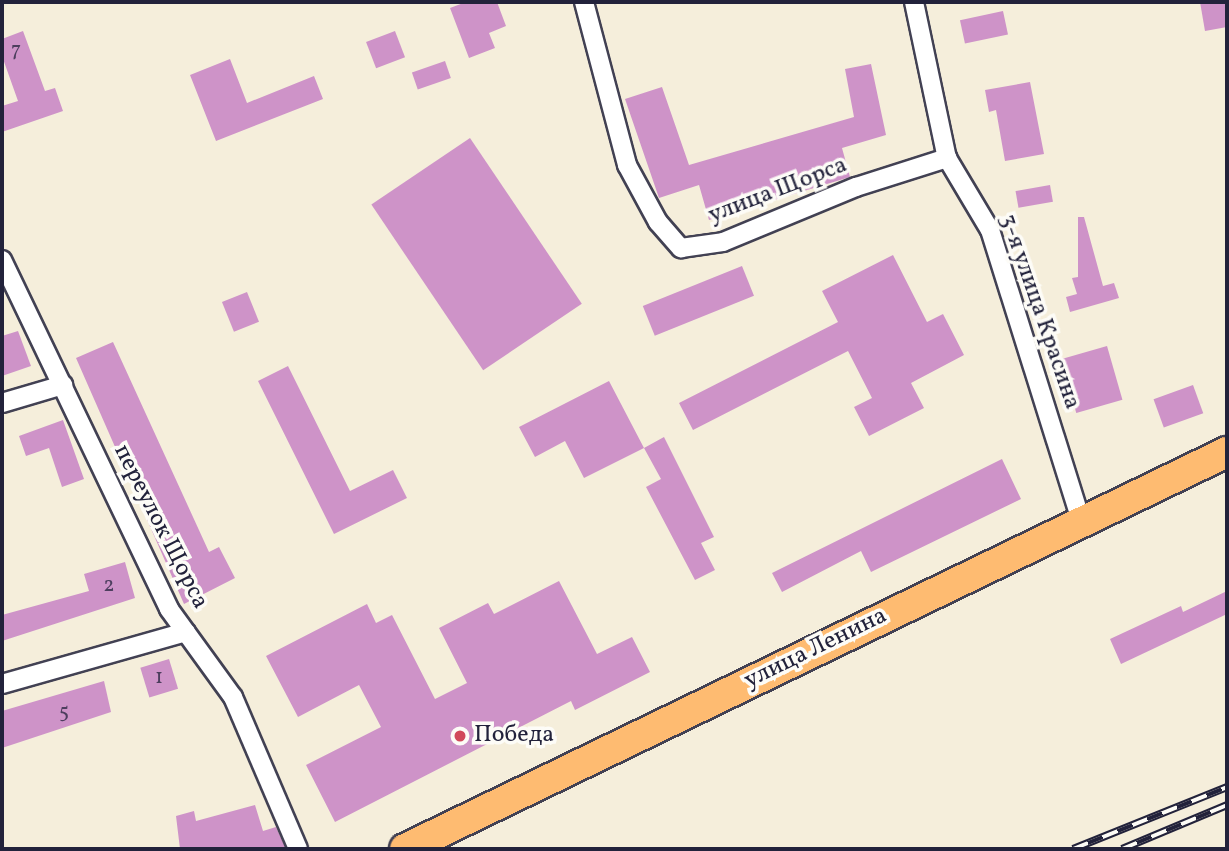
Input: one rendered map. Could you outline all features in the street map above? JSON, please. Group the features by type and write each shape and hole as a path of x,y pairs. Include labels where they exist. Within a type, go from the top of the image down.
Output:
{"main road":[{"name":"улица Ленина","path":"405,849 1081,520 1227,452"}],"street":[{"name":"улица Щорса","path":"584,2 627,165 658,222 681,248 723,242 856,187 947,158"},
{"name":"3-я улица Красина","path":"914,2 947,158 990,230 1081,520"},
{"name":"переулок Щорса","path":"2,260 169,609 233,697 298,849"},
{"path":"2,403 63,385"},
{"path":"2,684 186,632"}],"building":[{"path":"466,2 497,2 506,26 489,33 495,48 469,58 450,8"},
{"path":"1200,2 1227,2 1227,27 1205,31"},
{"path":"1003,11 1008,34 965,44 960,20"},
{"path":"23,31 45,91 55,88 63,111 2,132 2,106 18,101 2,56 2,39"},
{"path":"395,31 405,57 376,68 366,42"},
{"path":"230,59 247,103 314,76 323,99 216,141 190,75"},
{"path":"445,61 451,78 418,89 412,72"},
{"path":"871,64 886,135 842,148 850,177 709,220 699,185 659,198 625,99 662,87 689,165 854,117 845,69"},
{"path":"1030,82 1044,154 1005,161 996,110 989,112 985,90"},
{"path":"470,138 582,304 483,370 371,205"},
{"path":"1050,185 1053,202 1018,208 1016,191"},
{"path":"1078,217 1084,217 1103,286 1114,283 1119,298 1070,312 1066,297 1077,294 1072,278 1078,277"},
{"path":"893,255 927,322 943,314 964,355 911,383 924,408 869,436 854,407 872,398 848,351 693,430 679,403 838,322 822,291"},
{"path":"742,266 754,296 655,336 643,306"},
{"path":"247,292 259,322 234,332 222,302"},
{"path":"18,331 31,366 2,376 2,336"},
{"path":"113,342 209,552 219,547 235,578 184,604 76,358"},
{"path":"1107,346 1122,400 1076,413 1061,359"},
{"path":"288,366 350,491 393,470 407,498 334,534 258,381"},
{"path":"609,381 644,448 584,478 565,441 535,457 519,427"},
{"path":"1193,385 1203,413 1164,428 1154,399"},
{"path":"63,420 84,479 62,487 49,448 26,456 19,436"},
{"path":"664,437 714,537 701,543 715,570 695,580 646,487 661,479 644,448"},
{"path":"1002,459 1021,499 871,572 861,551 782,592 772,573"},
{"path":"125,562 135,598 2,641 2,615 89,591 84,574"},
{"path":"559,581 597,654 632,637 650,672 575,710 571,701 335,822 306,765 381,727 359,685 298,717 266,656 367,604 376,623 392,615 435,699 467,683 439,628 488,603 494,614"},
{"path":"1227,591 1227,614 1121,664 1110,639 1181,606 1183,612"},
{"path":"169,659 178,689 149,697 140,668"},
{"path":"104,681 111,712 2,748 2,711"},
{"path":"255,805 263,831 276,827 286,849 180,849 176,816 194,811 196,821"}],"railway":[{"path":"1073,849 1227,787"},
{"path":"1122,849 1227,805"}],"place":[{"name":"Победа","path":"460,736"}]}
